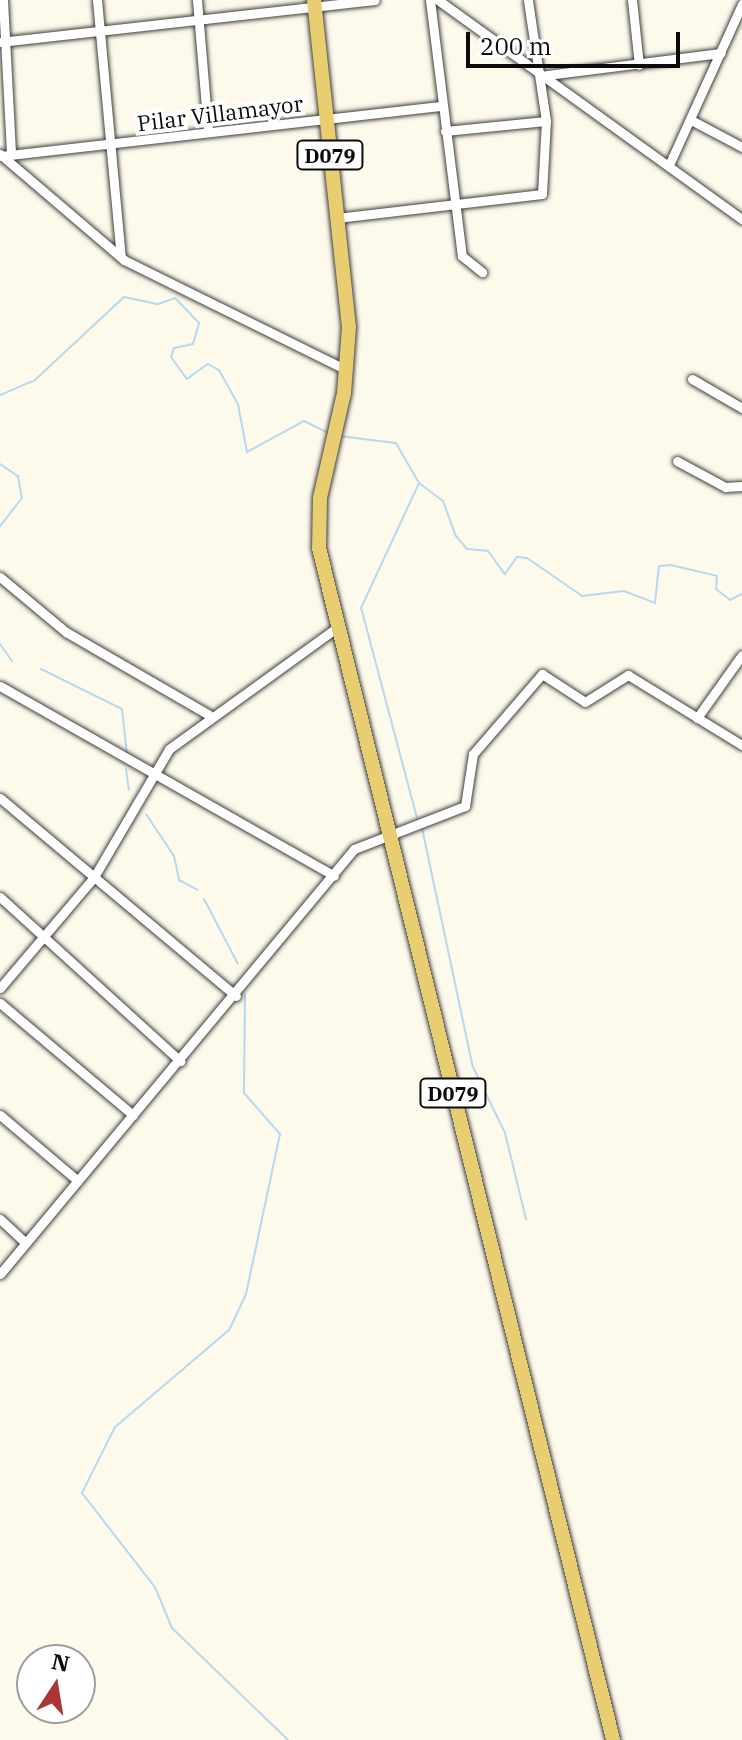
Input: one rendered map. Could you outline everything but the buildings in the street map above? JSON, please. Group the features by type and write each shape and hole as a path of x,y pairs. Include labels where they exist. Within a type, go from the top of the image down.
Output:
{"main road":[{"name":"D079","path":"314,3 337,218 347,370 319,536 389,833 613,1740"}],"street":[{"path":"3,0 3,155 121,257 347,370"},
{"path":"97,0 121,257"},
{"path":"197,0 208,132"},
{"path":"3,42 199,21 314,3 375,0"},
{"path":"430,0 462,256 482,272"},
{"path":"438,0 742,219"},
{"path":"337,218 536,197 546,188 543,73 528,0"},
{"path":"632,0 639,65"},
{"path":"669,165 742,4"},
{"path":"543,73 639,65 721,53"},
{"name":"Pilar Villamayor","path":"3,155 442,106"},
{"path":"691,120 742,147"},
{"path":"445,131 546,121"},
{"path":"692,379 742,408"},
{"path":"677,461 725,487 742,486"},
{"path":"0,577 66,632 209,715"},
{"path":"0,988 94,877 169,749 209,715 340,625"},
{"path":"697,718 742,655"},
{"path":"0,1274 236,996 354,849 469,801 473,754 542,674 585,702 596,702 618,675 628,675 742,745"},
{"path":"0,686 153,777 334,876"},
{"path":"0,798 236,996"},
{"path":"0,897 180,1061"},
{"path":"0,1003 133,1115"},
{"path":"0,1115 78,1181"},
{"path":"0,1219 26,1243"}],"waterway":[{"path":"0,395 35,380 124,297 158,304 175,298 199,323 193,344 174,348 171,357 187,379 208,364 219,370 238,404 247,452 304,421 329,433"},
{"path":"339,436 396,443 419,483 443,501 456,536 467,549 488,551 505,574 517,557 527,558 582,596 624,591 655,603 659,566 671,565 717,576 716,589 730,600 742,594"},
{"path":"0,464 18,476 22,498 0,526"},
{"path":"417,818 361,608 419,483"},
{"path":"0,644 12,661"},
{"path":"41,669 122,709 127,755"},
{"path":"126,769 129,790"},
{"path":"146,814 174,856 179,880 198,890"},
{"path":"422,828 473,1067 505,1133 526,1219"},
{"path":"204,899 238,964"},
{"path":"245,994 244,1093 280,1134 246,1294 229,1330 115,1427 82,1493 155,1587 172,1628 288,1740"}]}
